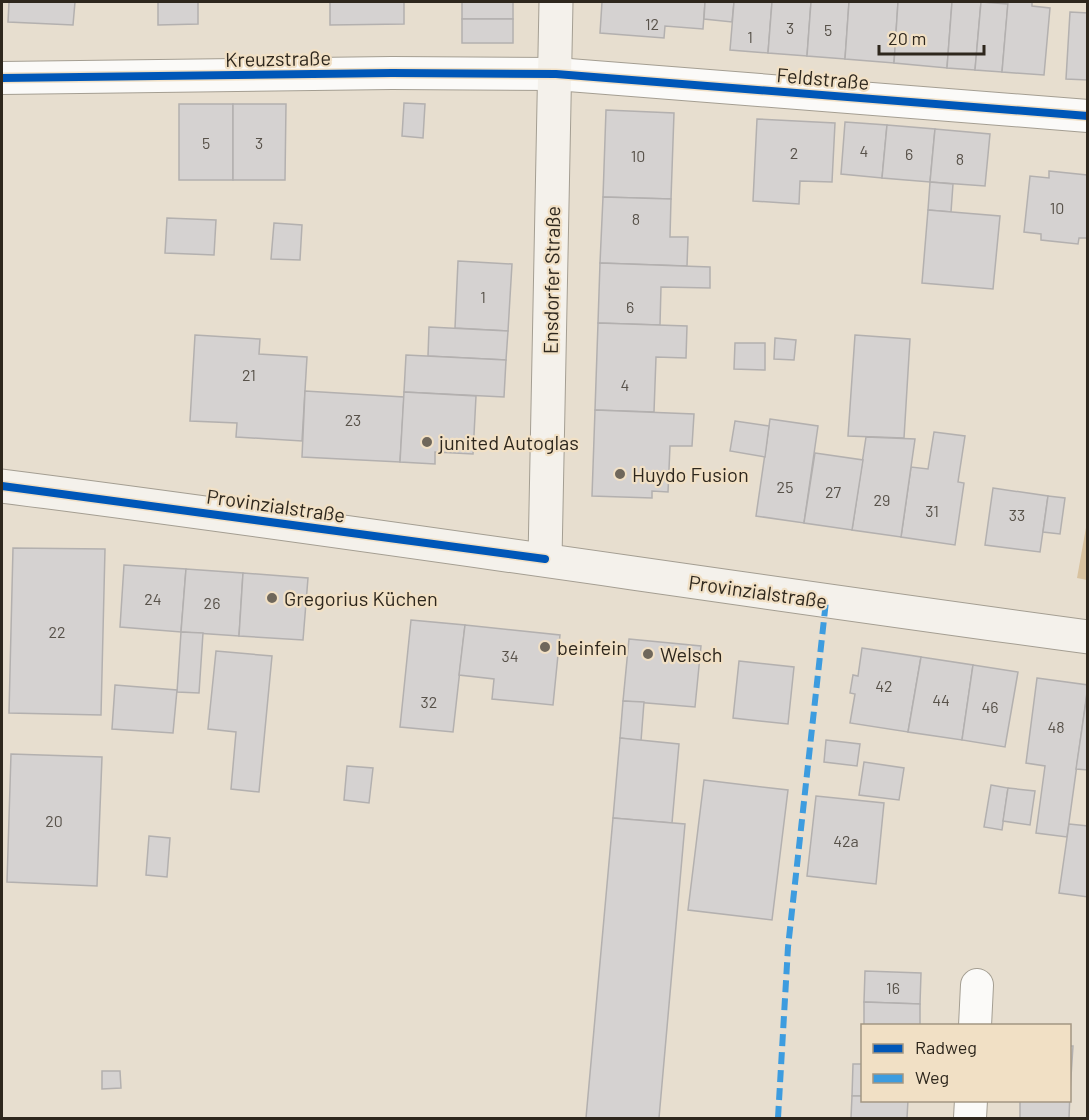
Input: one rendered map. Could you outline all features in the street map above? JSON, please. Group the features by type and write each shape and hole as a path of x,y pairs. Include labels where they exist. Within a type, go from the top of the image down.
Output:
{"main road":[{"name":"Ensdorfer Straße","path":"545,559 556,2"},
{"name":"Provinzialstraße","path":"2,486 545,559 1088,637"}],"street":[{"name":"Kreuzstraße","path":"2,78 382,73 556,74"},
{"name":"Feldstraße","path":"556,74 1088,116"},
{"path":"975,1024 977,985"},
{"path":"970,1119 971,1102"}],"shaded area":[{"path":"1087,522 1088,580 1077,578"}],"building":[{"path":"9,2 75,2 73,25 8,22"},
{"path":"158,2 198,2 198,24 158,25"},
{"path":"330,2 404,2 404,24 330,25"},
{"path":"462,2 513,2 513,19 462,19"},
{"path":"602,2 705,2 703,29 665,26 664,38 600,33"},
{"path":"705,2 734,2 732,22 704,19"},
{"path":"734,2 772,2 768,53 730,50"},
{"path":"772,2 811,2 807,56 768,53"},
{"path":"811,2 849,2 845,59 807,56"},
{"path":"849,2 898,2 894,63 845,59"},
{"path":"898,2 952,2 947,68 894,63"},
{"path":"952,2 981,2 975,70 947,68"},
{"path":"981,2 1008,4 1002,72 975,70"},
{"path":"1008,2 1032,2 1032,6 1050,8 1044,75 1002,72"},
{"path":"1070,12 1088,13 1088,80 1066,79"},
{"path":"462,19 513,19 513,43 462,43"},
{"path":"404,103 425,104 423,138 402,136"},
{"path":"179,104 233,104 233,180 179,180"},
{"path":"233,104 286,104 285,180 233,180"},
{"path":"606,110 674,113 671,199 603,197"},
{"path":"757,119 835,123 832,182 800,181 799,204 753,201"},
{"path":"845,122 887,125 882,178 841,174"},
{"path":"887,125 935,129 930,182 882,178"},
{"path":"935,129 990,134 985,186 930,182"},
{"path":"1049,171 1087,175 1088,238 1079,238 1078,244 1041,240 1041,234 1024,232 1030,176 1049,178"},
{"path":"930,182 953,184 951,212 928,210"},
{"path":"603,197 671,199 670,237 688,237 687,266 600,263"},
{"path":"928,210 1000,216 993,289 922,283"},
{"path":"167,218 216,220 214,255 165,253"},
{"path":"274,223 302,225 300,260 271,259"},
{"path":"458,261 512,264 508,331 455,328"},
{"path":"600,263 710,267 710,288 661,287 660,325 598,323"},
{"path":"598,323 687,326 686,358 656,357 654,412 595,410"},
{"path":"429,327 508,331 506,360 428,356"},
{"path":"195,335 260,339 259,354 307,357 302,441 236,437 237,423 190,421"},
{"path":"855,335 910,339 904,438 848,436"},
{"path":"775,338 796,340 794,360 774,359"},
{"path":"735,343 765,343 765,370 734,369"},
{"path":"406,355 506,360 504,397 404,392"},
{"path":"305,391 404,397 400,462 302,457"},
{"path":"404,392 476,396 473,454 435,452 435,464 400,462"},
{"path":"595,410 694,414 692,446 670,446 668,492 652,491 652,498 592,496"},
{"path":"770,419 818,426 804,523 756,516"},
{"path":"735,421 769,426 765,457 730,451"},
{"path":"934,432 965,436 958,482 964,483 955,545 901,537 911,467 928,469"},
{"path":"866,437 915,439 901,537 852,530"},
{"path":"815,453 863,460 852,530 804,523"},
{"path":"993,488 1048,496 1040,552 985,545"},
{"path":"1048,496 1065,498 1060,534 1043,532"},
{"path":"13,548 105,549 101,715 9,713"},
{"path":"124,565 186,569 181,632 120,627"},
{"path":"186,569 243,573 239,636 181,632"},
{"path":"243,573 308,578 303,640 239,636"},
{"path":"411,620 465,625 453,732 400,727"},
{"path":"465,625 560,635 553,705 492,699 494,679 459,675"},
{"path":"181,632 203,633 199,693 177,692"},
{"path":"629,639 701,646 695,707 623,701"},
{"path":"862,648 921,657 908,732 850,723 855,694 850,693 853,675 858,676"},
{"path":"216,651 272,656 259,792 231,789 236,732 208,729"},
{"path":"921,657 973,665 962,740 908,732"},
{"path":"739,661 794,667 788,724 733,718"},
{"path":"973,665 1018,672 1005,747 962,740"},
{"path":"1037,678 1088,685 1067,837 1036,833 1045,766 1026,763"},
{"path":"115,685 177,690 173,733 112,729"},
{"path":"1088,688 1088,770 1076,769"},
{"path":"623,701 644,702 641,741 620,738"},
{"path":"620,738 679,744 672,823 613,818"},
{"path":"826,740 860,744 857,766 824,762"},
{"path":"11,754 102,757 97,886 7,882"},
{"path":"864,762 904,768 899,800 859,795"},
{"path":"347,766 373,768 369,803 344,800"},
{"path":"704,780 788,790 772,920 688,910"},
{"path":"991,785 1008,788 1002,830 984,827"},
{"path":"1008,788 1035,791 1030,825 1003,821"},
{"path":"816,796 884,803 876,884 807,876"},
{"path":"613,818 685,824 659,1118 586,1118"},
{"path":"1069,824 1088,826 1088,897 1059,893"},
{"path":"149,836 170,838 167,877 146,875"},
{"path":"865,971 921,973 920,1004 864,1002"},
{"path":"864,1002 920,1004 920,1024 864,1024"},
{"path":"1071,1046 1073,1046 1071,1077"},
{"path":"853,1064 861,1064 861,1096 852,1096"},
{"path":"102,1071 120,1071 121,1088 102,1089"},
{"path":"852,1096 861,1096 861,1102 908,1102 907,1118 851,1118"},
{"path":"1020,1102 1070,1102 1069,1118 1020,1118"}],"marked path":[{"path":"778,1118 788,947 826,601"}],"cycle path":[{"path":"2,78 392,73 556,74 1088,116"},
{"path":"2,486 545,559"}],"place":[{"name":"junited Autoglas","path":"427,442"},
{"name":"Huydo Fusion","path":"620,474"},
{"name":"Gregorius Küchen","path":"272,598"},
{"name":"beinfein","path":"545,647"},
{"name":"Welsch","path":"648,654"}]}
